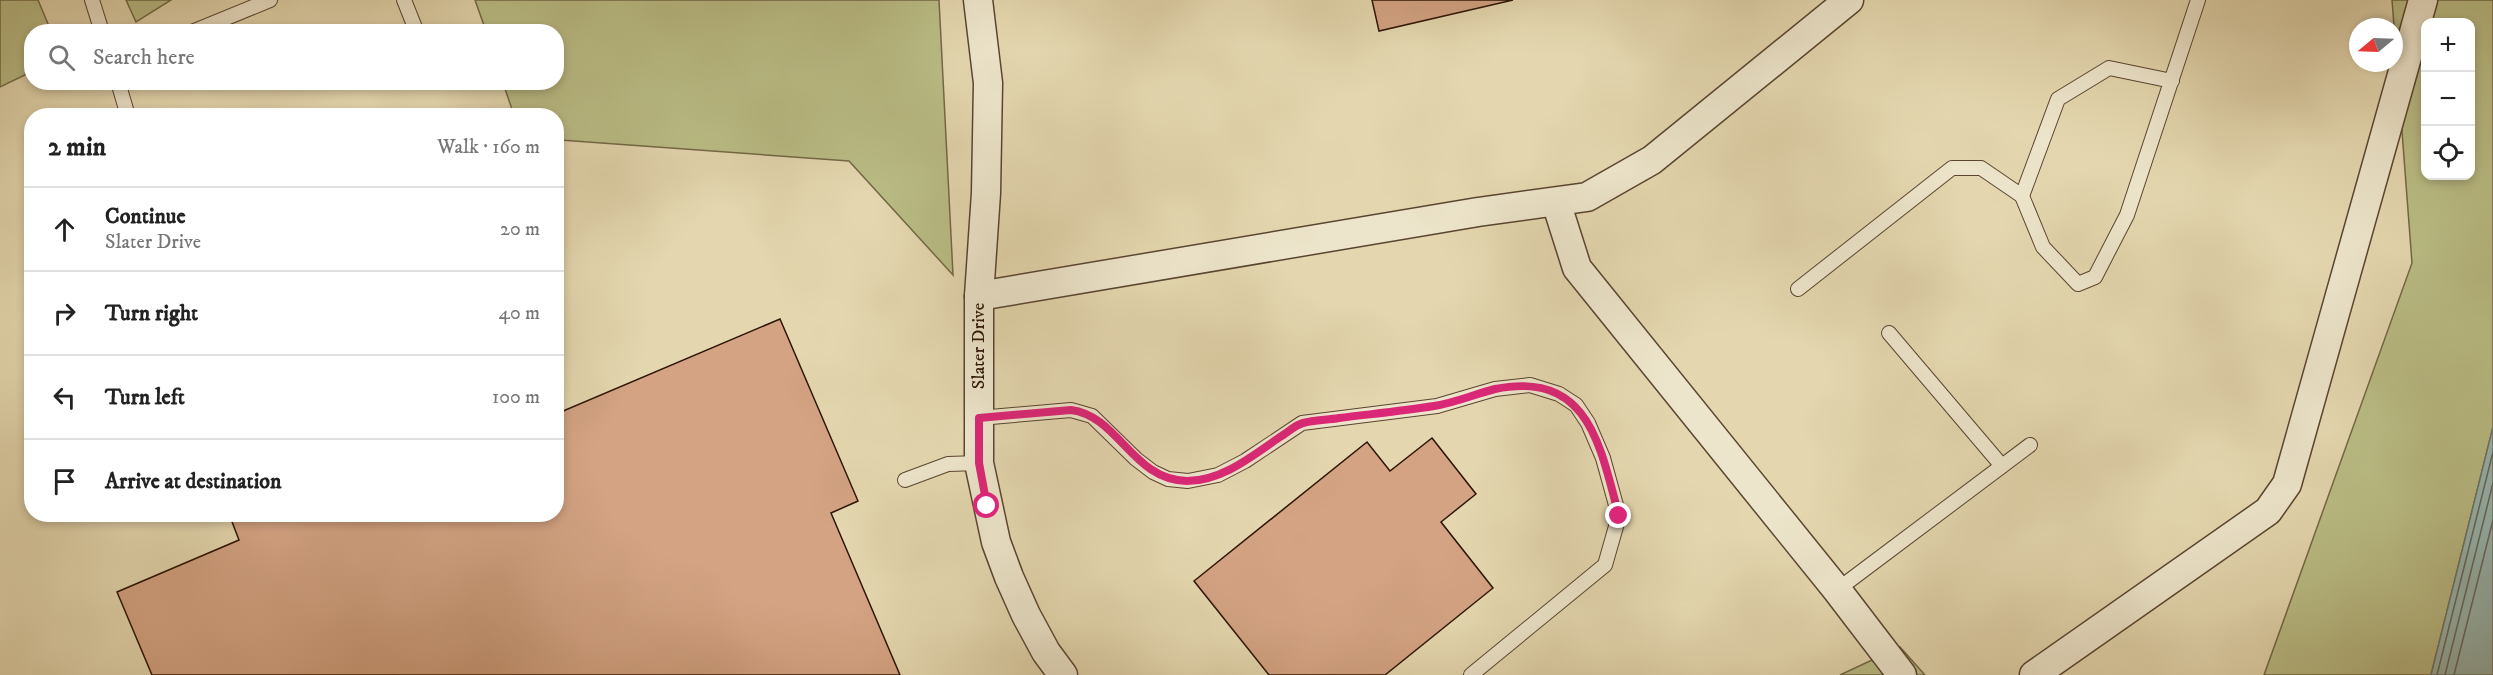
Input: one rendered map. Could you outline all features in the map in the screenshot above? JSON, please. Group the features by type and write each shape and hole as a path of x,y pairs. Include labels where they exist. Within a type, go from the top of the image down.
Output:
{"street":[{"name":"Slater Drive","path":"978,0 988,84 986,193 980,296 979,463 996,542 1009,577 1046,652 1063,675"},
{"path":"980,296 1478,212 1587,197 1652,160 1850,0"},
{"path":"2034,675 2268,511 2287,484 2423,0"},
{"path":"1556,202 1577,268 1837,590 1902,675"}],"lane":[{"path":"92,0 100,24"},
{"path":"212,24 270,0"},
{"path":"404,0 414,24"},
{"path":"1798,289 1952,168 1981,168 2022,195 2043,247 2078,284 2095,276 2127,215 2198,0"},
{"path":"2022,195 2058,99 2109,68 2172,81"},
{"path":"120,90 126,108"},
{"path":"1889,333 2002,466"},
{"path":"979,418 1081,411 1092,416 1136,459 1153,472 1168,479 1188,481 1218,475 1245,461 1302,423 1437,406 1495,389 1530,385 1559,394 1576,405 1588,423 1603,458 1619,516 1605,565 1471,675"},
{"path":"1837,590 2030,445"},
{"path":"906,480 948,464 979,463"}],"green space":[{"path":"0,0 38,0 48,24 24,24 24,75 0,87"},
{"path":"126,0 171,0 136,22"},
{"path":"475,0 939,0 953,275 849,161 564,140 564,108 512,108 505,90 564,90 564,24 484,24"},
{"path":"2392,0 2493,0 2493,427 2431,675 2264,675 2412,263 2397,72 2403,72 2403,18 2393,18"},
{"path":"1900,647 1925,675 1840,675"}],"water":[{"path":"2493,427 2493,675 2431,675"}],"building":[{"path":"1372,0 1513,0 1379,31"},
{"path":"780,319 858,501 831,513 900,675 152,675 117,592 239,540 232,522 564,522 564,411"},
{"path":"1432,438 1476,494 1441,522 1493,588 1385,675 1269,675 1194,581 1367,442 1390,471"}],"route":[{"path":"987,506 979,463 979,418 1081,411 1092,416 1136,459 1153,472 1168,479 1188,481 1218,475 1245,461 1302,423 1437,406 1495,389 1530,385 1559,394 1576,405 1588,423 1603,458 1619,516"}]}
